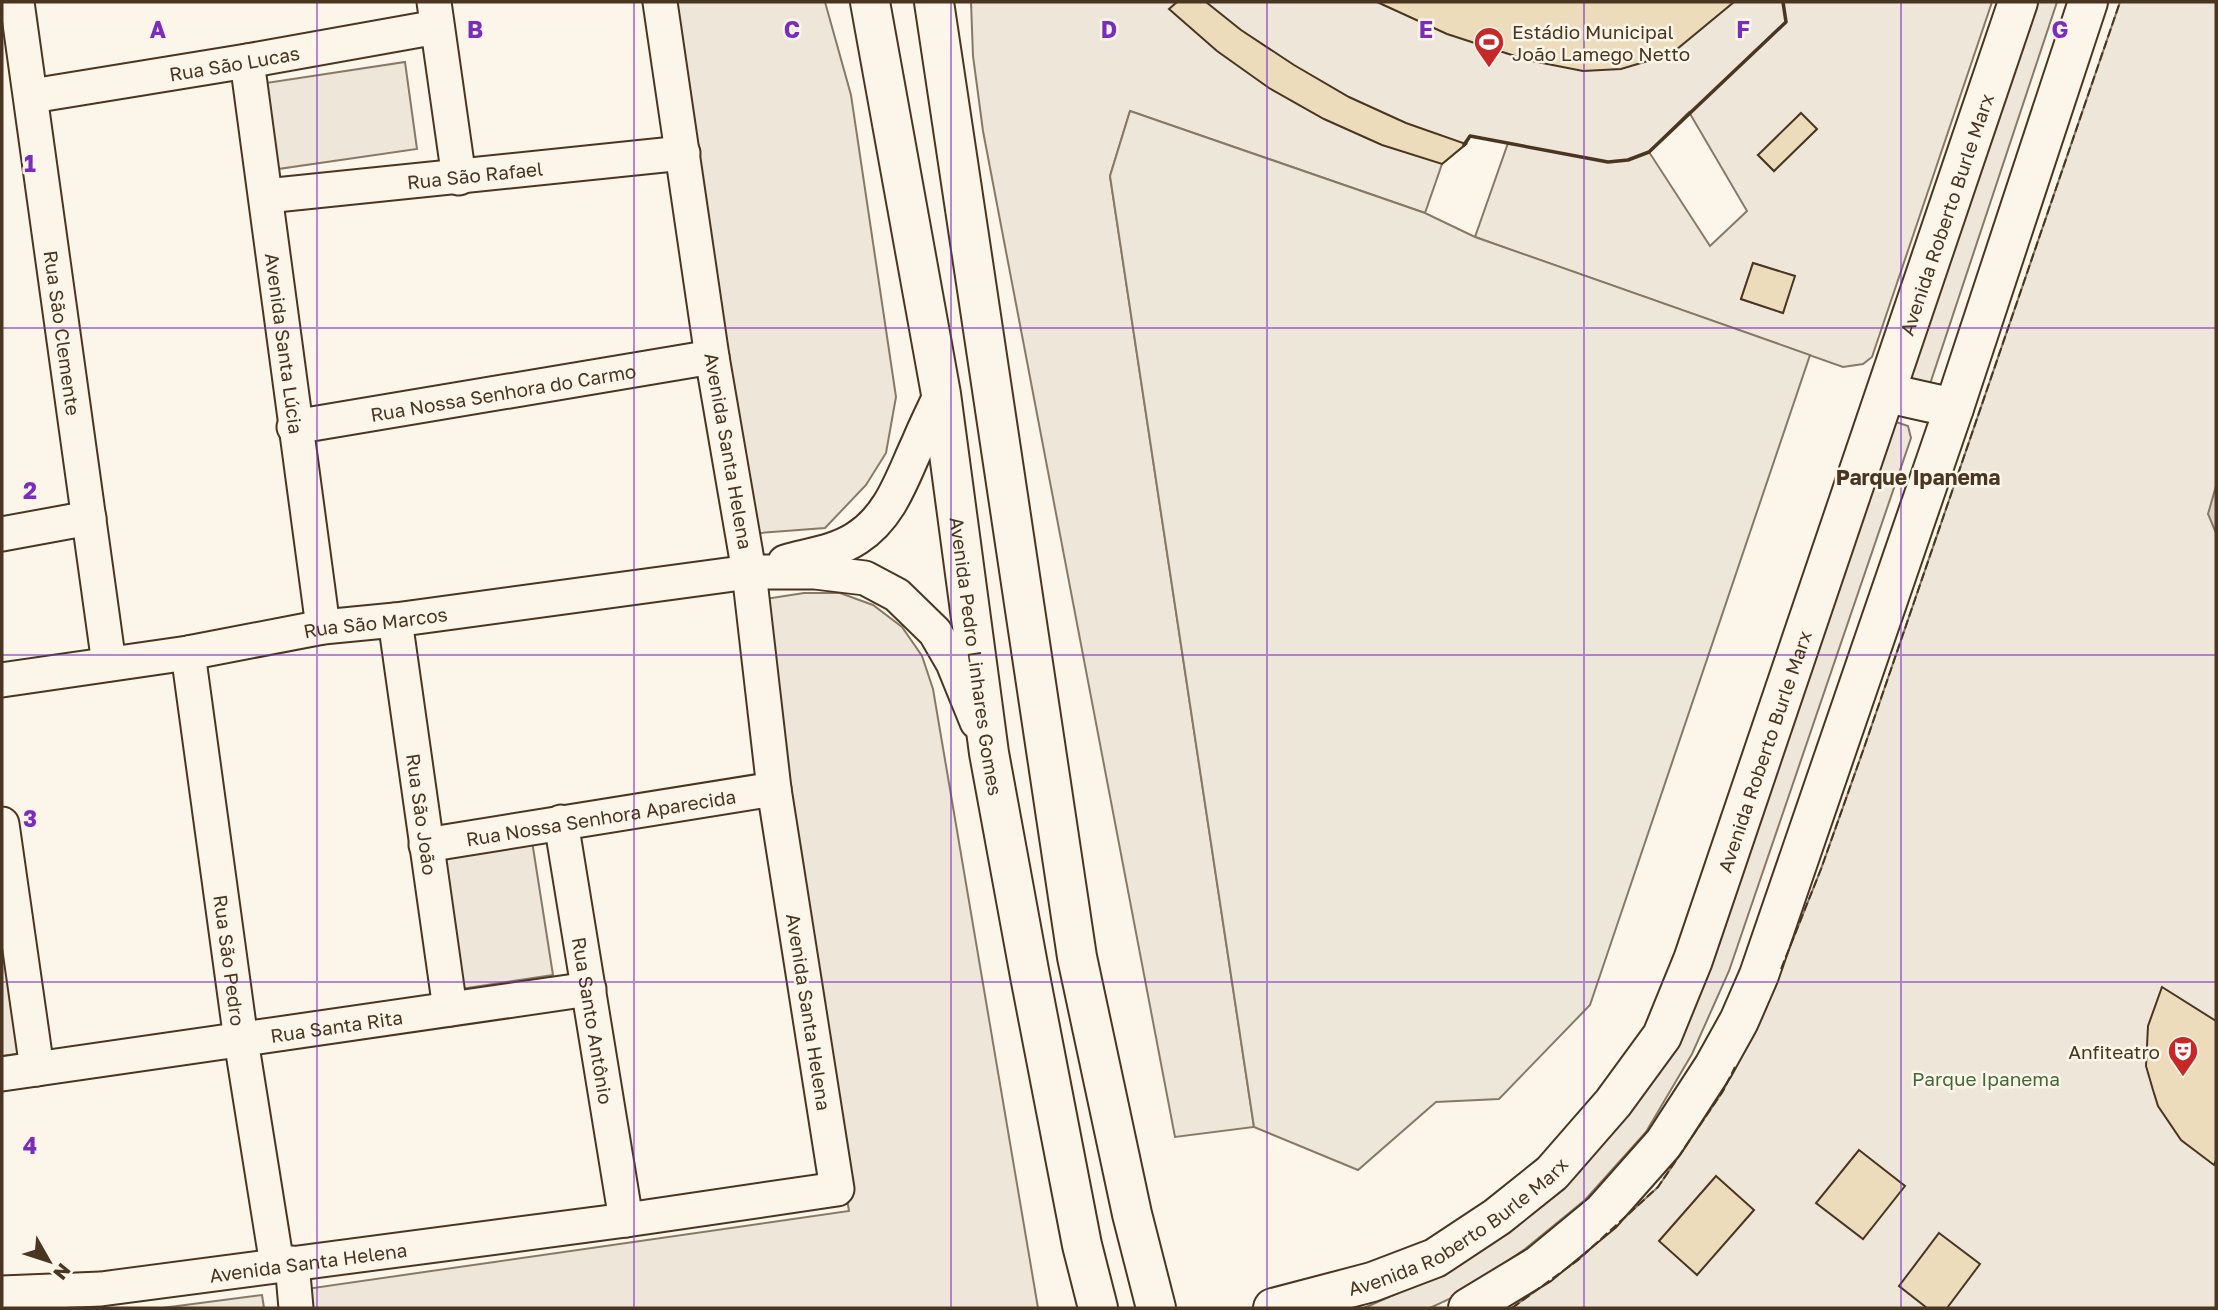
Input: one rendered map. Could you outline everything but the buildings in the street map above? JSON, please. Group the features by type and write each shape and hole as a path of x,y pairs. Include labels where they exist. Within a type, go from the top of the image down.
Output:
{"main road":[{"path":"852,2 883,79"},
{"name":"Avenida Pedro Linhares Gomes","path":"870,2 941,394 989,753 1082,1245 1098,1308"},
{"path":"934,2 1077,957 1132,1214 1156,1308"},
{"path":"950,2 958,170"},
{"name":"Avenida Roberto Burle Marx","path":"1273,1308 1372,1282 1435,1258 1497,1217 1552,1173 1613,1103 1662,1036 1693,960 2018,2"},
{"path":"1468,1308 1539,1265 1602,1213 1664,1143 1733,1032 1759,975 1954,408 2088,2"},
{"path":"1887,393 1954,408"}],"street":[{"name":"Rua São Clemente","path":"17,2 110,664"},
{"name":"Avenida Santa Helena","path":"2,1293 102,1298 284,1264 626,1220 837,1189 774,789 749,572 712,356 660,2"},
{"name":"Rua São Lucas","path":"32,96 247,61 435,14"},
{"path":"435,14 459,178"},
{"name":"Avenida Santa Lúcia","path":"247,61 323,627"},
{"name":"Rua São Rafael","path":"266,196 683,153"},
{"name":"Rua Nossa Senhora do Carmo","path":"295,427 712,356"},
{"path":"749,572 841,547 858,538 882,516 904,479 941,394"},
{"path":"2,534 89,519"},
{"path":"749,572 815,572 865,579 897,595 935,632 953,663 989,753"},
{"name":"Rua São Marcos","path":"2,680 188,653 323,627 395,620 749,572"},
{"name":"Rua São João","path":"395,620 450,1009"},
{"name":"Rua São Pedro","path":"188,653 241,1040 284,1264 296,1308"},
{"name":"Rua Nossa Senhora Aparecida","path":"426,845 774,789"},
{"name":"Rua Santo Antônio","path":"561,822 626,1220"},
{"path":"2,824 6,886 37,1069"},
{"name":"Rua Santa Rita","path":"2,1074 589,989"}],"green space":[{"path":"668,2 825,2 851,95 896,397 886,453 866,485 825,528 747,534"},
{"path":"971,2 1992,2 1872,357 1863,364 1843,367 1475,237 1508,143 1470,136 1466,144 1442,164 1425,213 1130,111 1110,176 1254,1127 1175,1137 983,131 973,56","holes":["1689,112 1747,211 1710,246 1649,152","1817,129 1774,171 1758,155","1753,263 1794,276 1783,313 1741,299"]},
{"path":"2028,2 2057,2 1931,381 1928,385 1907,383"},
{"name":"Parque Ipanema","path":"2120,2 2216,2 2216,1308 1512,1308 1578,1260 1658,1187 1723,1091 1774,987 1821,869 1865,745"},
{"path":"405,62 417,149 278,169 266,83"},
{"path":"1896,422 1908,426 1911,438 1729,971 1692,1054 1646,1132 1585,1200 1525,1249 1458,1295 1430,1308 1364,1308 1444,1273 1627,1116 1892,424"},
{"path":"804,593 840,593 873,605 902,627 922,656 933,689 1038,1308 308,1308 306,1289 849,1211 745,602"},
{"path":"532,841 553,975 454,990 434,856"},
{"path":"2,902 23,1053 2,1056"},
{"path":"262,1295 264,1308 162,1308"}],"shaded area":[{"path":"1130,111 1425,213 1475,237 1810,355 1590,1005 1499,1099 1436,1102 1358,1170 1254,1127 1110,176"},
{"path":"2216,486 2216,533 2208,514"}],"fence":[{"path":"1781,969 1821,869 1865,745 2120,2"},
{"path":"1512,1308 1578,1260 1658,1187 1723,1091 1735,1067"}],"wall":[{"path":"1464,145 1470,136 1608,162 1628,160 1649,152 1786,22 1783,2"}],"place":[{"name":"Estádio Municipal João Lamego Netto","path":"1489,69"},
{"name":"Anfiteatro","path":"2183,1078"}],"district":[{"name":"Parque Ipanema","path":"1918,477"}]}
